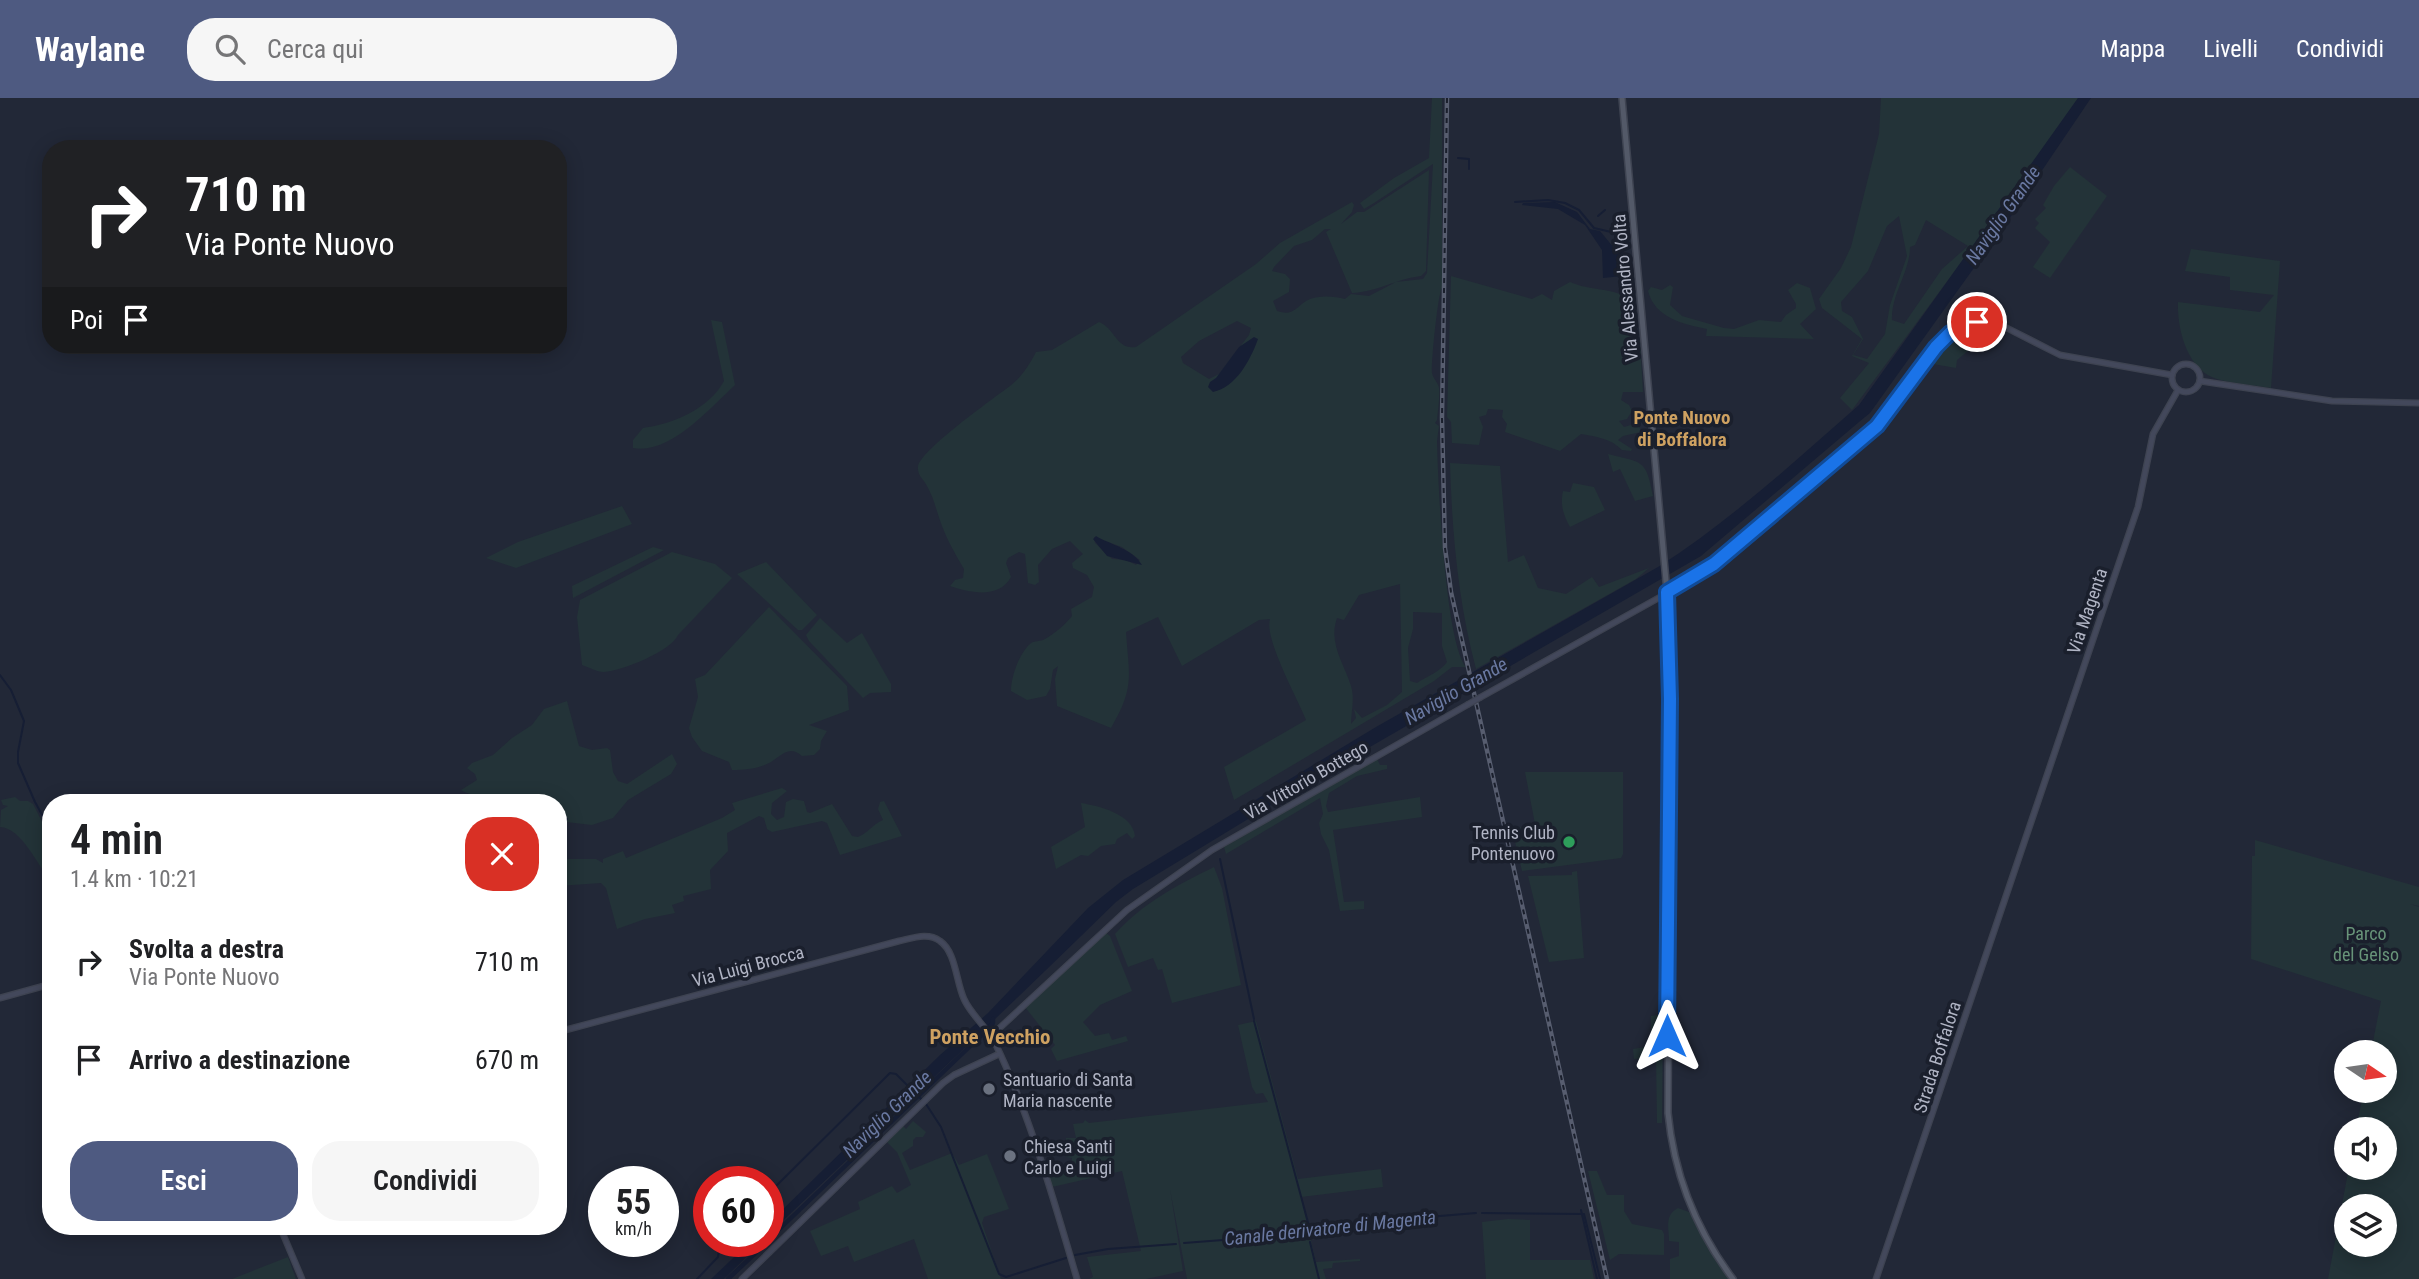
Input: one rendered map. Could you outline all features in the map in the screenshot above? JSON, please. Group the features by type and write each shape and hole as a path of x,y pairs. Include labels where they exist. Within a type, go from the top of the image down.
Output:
{"main road":[{"name":"Via Alessandro Volta","path":"1622,98 1666,589 1670,699 1668,1113 1678,1169 1689,1204 1715,1254 1733,1279"}],"street":[{"name":"Via Vittorio Bottego","path":"989,1034 1127,910 1201,858 1666,589 1714,564 1877,426 1950,333 1974,322 1995,322 2060,355 2172,375"},
{"path":"2189,364 2199,372 2200,381 2192,391 2178,390 2172,384 2172,375 2180,365 2189,364"},
{"path":"2200,381 2332,401 2419,403"},
{"name":"Via Magenta","path":"2023,842 2140,500 2153,434 2178,390"},
{"name":"Strada Boffalora","path":"1876,1279 2023,842"},
{"name":"Via Luigi Brocca","path":"567,1029 899,941 927,936 944,944 964,999 989,1034"},
{"path":"0,998 42,986"},
{"path":"989,1034 1033,1141 1077,1279"},
{"path":"742,1279 943,1083 999,1054"},
{"path":"283,1235 302,1279"}],"green space":[{"path":"1432,98 1442,98 1442,288 1435,329 1432,373 1439,388 1435,423 1439,426 1439,490 1448,595 1459,651 1466,667 1452,667 1434,681 1234,800 1224,767 1306,720 1276,654 1269,628 1270,619 1259,620 1182,666 1158,617 1126,632 1129,681 1124,702 1111,728 1057,706 1055,679 1058,666 1053,670 1046,696 1027,700 1011,691 1016,666 1026,648 1063,626 1072,616 1071,609 1092,597 1094,587 1087,575 1073,568 1072,563 1083,554 1070,541 1052,549 1038,565 1039,582 1035,585 1028,583 1025,554 1019,552 1008,558 1006,563 1011,577 999,589 975,592 950,586 955,580 963,578 964,569 944,532 919,472 922,459 931,449 1014,383 1036,352 1052,350 1099,322 1124,345 1136,347 1256,264 1280,243 1352,202 1352,212 1341,224 1429,170 1426,271 1421,276 1396,282 1423,279 1427,273 1433,164 1364,209 1360,203 1394,178 1429,158","holes":["1325,229 1331,229 1326,232 1352,293 1396,282 1369,296 1351,294 1345,299 1315,298 1290,312 1277,311 1273,301 1289,292 1290,279 1285,274 1272,271 1294,246 1312,240","1237,321 1251,328 1249,335 1219,374 1209,379 1183,363 1181,357 1199,341","1094,537 1122,547 1140,560 1136,565 1126,560 1112,559 1095,543","1400,584 1402,692 1387,705 1362,718 1354,709 1356,718 1351,724 1352,691 1334,636 1337,618 1344,620 1359,595","1413,612 1442,613 1442,646 1447,662 1417,683 1410,681 1408,648 1413,629"]},
{"path":"1881,98 2078,98 1997,214 1852,410 1840,398 1869,363 1852,356 1862,339 1822,308 1819,299 1841,268 1851,247 1879,134","holes":["1899,216 1907,256 1890,305 1885,334 1867,359 1853,355 1863,339 1852,317 1842,311 1841,302 1868,271 1887,226","1926,220 1968,246 1942,269 1904,324 1892,320 1892,310 1910,247 1915,245"]},
{"path":"2070,167 2107,196 2050,278 2033,267 2050,242 2035,228 2039,223 2035,219 2046,208 2043,205 2054,186"},
{"path":"2191,249 2280,261 2271,388 2217,379 2198,367 2191,358 2179,324 2178,302 2260,312 2274,295 2230,290 2230,277 2185,271"},
{"path":"1451,276 1532,299 1542,294 1552,300 1554,291 1570,282 1630,299 1633,310 1631,333 1640,341 1643,392 1623,392 1621,400 1629,405 1632,411 1627,419 1619,421 1624,427 1638,423 1641,432 1623,436 1618,440 1632,449 1631,451 1622,450 1603,439 1581,434 1560,451 1505,432 1507,424 1502,417 1503,410 1488,409 1486,415 1479,417 1483,427 1479,445 1452,443 1451,422 1447,417"},
{"path":"1797,283 1810,288 1816,309 1800,324 1814,339 1706,336 1707,329 1663,314 1648,291 1651,287 1662,290 1670,285 1673,287 1670,305 1682,316 1734,329 1759,320 1781,322 1796,308 1788,290"},
{"path":"711,320 722,322 735,385 675,437 647,448 633,448 633,440 643,428 689,414 709,400 724,381"},
{"path":"1951,339 1964,342 1969,350 1957,360 1956,368 1927,363"},
{"path":"1608,454 1641,464 1648,475 1653,496 1635,501 1620,469 1613,472"},
{"path":"1450,463 1500,466 1508,562 1524,555 1538,588 1566,594 1592,577 1599,587 1649,568 1636,579 1476,669 1457,567"},
{"path":"1573,483 1594,487 1605,510 1570,527 1563,509 1562,496 1563,491 1570,492"},
{"path":"622,506 632,524 516,568 486,558 518,542"},
{"path":"653,547 664,550 573,598 572,586"},
{"path":"672,552 715,564 732,578 674,641 656,653 612,671 601,672 582,665 577,617 580,600"},
{"path":"766,562 817,615 802,630 798,630 737,574"},
{"path":"769,607 847,686 849,710 809,725 827,731 820,749 814,755 802,756 792,751 763,766 732,770 729,762 702,751 692,737 689,728 698,697 695,679 705,675"},
{"path":"820,618 847,643 862,633 891,684 891,692 870,693 863,698 809,641 806,635"},
{"path":"567,701 579,746 592,750 610,750 613,772 618,781 627,784 672,754 677,764 671,774 628,800 613,818 592,825 567,822 567,794 469,794 461,790 477,780 475,774 467,768 472,763 493,755 532,725 544,709"},
{"path":"1377,759 1380,765 1387,765 1387,769 1357,776 1329,793 1326,806 1328,812 1420,797 1422,817 1333,830 1344,902 1364,901 1364,909 1340,911 1329,850 1319,823 1323,814 1320,798 1226,854 1224,847"},
{"name":"Tennis Club Pontenuovo","path":"1525,772 1623,772 1621,858 1522,871 1512,829 1535,824"},
{"path":"782,788 787,791 772,803 771,814 777,820 784,817 786,802 793,799 804,801 807,812 810,813 832,804 852,836 858,837 883,820 878,809 880,802 884,801 902,836 840,855 827,823 822,821 772,832 767,829 764,818 759,816 727,833 728,851 710,870 711,889 683,896 684,901 672,905 675,913 645,919 617,929 606,888 601,883 567,885 567,859 596,859 603,863 603,859 623,851 626,858 722,818 735,810 732,803"},
{"path":"15,797 33,804 42,822 42,868 22,840 8,829 0,827 1,810 8,806 3,805 1,800"},
{"path":"1081,803 1114,812 1128,822 1135,836 1132,839 1127,833 1117,839 1115,844 1101,846 1088,856 1081,855 1056,869 1051,847 1085,827"},
{"name":"Parco del Gelso","path":"2255,840 2419,887 2419,906 2410,904 2419,907 2419,1279 2328,1279 2334,1247 2334,1257 2397,1257 2397,1194 2344,1194 2347,1180 2397,1180 2397,1117 2358,1117 2361,1103 2398,1102 2398,1040 2373,1040 2381,1001 2251,959 2252,856 2255,856"},
{"path":"1214,867 1222,888 1241,985 1172,1003 1162,969 1158,970 1153,958 1128,967 1115,934 1137,913 1161,896"},
{"path":"1577,871 1584,958 1549,962 1528,876 1572,875 1572,872"},
{"path":"1106,933 1110,936 1132,991 1100,1005 1083,1022 1095,1036 1109,1033 1112,1040 1126,1036 1128,1041 1057,1061 1051,1049 1055,1045 1025,1007"},
{"path":"1663,1014 1662,1123 1657,1123 1656,1058 1634,1059 1633,1049 1651,1046 1651,1016"},
{"path":"1256,1021 1298,1179 1381,1169 1383,1187 1301,1197 1316,1262 1360,1261 1333,1263 1332,1268 1323,1269 1326,1279 1187,1279 1170,1189 1183,1271 1146,1279 1089,1279 1093,1277 1087,1257 1141,1251 1122,1171 1052,1187 1045,1168 1071,1173 1072,1158 1066,1157 1066,1138 1076,1138 1073,1124 1083,1123 1085,1120 1089,1123 1268,1102 1263,1093 1256,1094 1252,1087 1238,1025"},
{"path":"913,1121 926,1132 923,1137 916,1137 913,1146 902,1153 910,1170 952,1153 959,1165 987,1154 1009,1209 984,1217 982,1223 1001,1279 928,1279 914,1239 854,1262 848,1246 821,1256 810,1231 860,1209 858,1202 892,1186 897,1193 911,1185 897,1152 886,1141 902,1125 906,1129"},
{"path":"1588,1171 1597,1171 1607,1195 1624,1195 1624,1211 1632,1224 1662,1230 1664,1255 1619,1254 1610,1260"},
{"path":"1678,1208 1689,1212 1729,1279 1670,1279 1670,1259 1679,1256 1679,1242 1669,1241 1668,1223 1671,1214"},
{"path":"1530,1220 1530,1260 1590,1260 1594,1279 1486,1279 1482,1222"},
{"path":"288,1257 296,1279 232,1279"}],"water":[{"name":"Naviglio Grande","path":"2078,98 2091,98 2014,212 1870,413 1701,556 1304,785 1133,889 1116,902 784,1220 784,1208 940,1055 988,1013 1088,908 1123,880 1376,727 1658,567 1736,511 1859,405"},
{"path":"1555,202 1577,212 1590,229 1600,231 1614,248 1623,253 1625,270 1622,276 1603,278 1602,250 1585,225 1558,209 1522,205"},
{"path":"1254,337 1258,339 1241,372 1229,385 1213,392 1208,387 1210,382 1239,347"},
{"path":"1096,536 1127,551 1142,565 1107,556 1093,539"},
{"path":"734,1257 747,1257 724,1279 711,1279"}],"waterway":[{"path":"1458,158 1469,159 1469,169"},
{"path":"1515,202 1548,200 1565,203 1579,210 1594,228 1624,235"},
{"path":"1598,216 1605,210"},
{"path":"0,675 11,690 24,721 18,763 42,815"},
{"path":"1220,859 1254,1019"},
{"name":"Naviglio Grande","path":"784,1225 988,1029 993,1019"},
{"path":"1254,1021 1310,1230"},
{"name":"Canale derivatore di Magenta","path":"784,1178 890,1073 896,1074 908,1086"},
{"name":"Canale derivatore di Magenta","path":"915,1092 922,1100"},
{"name":"Canale derivatore di Magenta","path":"926,1104 941,1127 999,1274 1006,1277 1066,1258"},
{"name":"Canale derivatore di Magenta","path":"1581,1210 1597,1279"},
{"name":"Canale derivatore di Magenta","path":"1184,1243 1274,1236 1404,1219 1476,1213"},
{"name":"Canale derivatore di Magenta","path":"1482,1213 1584,1214 1600,1279"},
{"path":"1310,1242 1319,1279"},
{"name":"Canale derivatore di Magenta","path":"1075,1255 1108,1249 1176,1244"},
{"name":"Canale derivatore di Magenta","path":"697,1279 718,1257"},
{"path":"728,1279 751,1257"}],"railway":[{"path":"1447,98 1442,418 1445,548 1451,592 1607,1279"}],"place":[{"name":"Tennis Club Pontenuovo","path":"1569,842"},
{"name":"Santuario di Santa Maria nascente","path":"989,1089"},
{"name":"Chiesa Santi Carlo e Luigi","path":"1010,1156"}],"district":[{"name":"Ponte Nuovo di Boffalora","path":"1682,428"},
{"name":"Ponte Vecchio","path":"990,1037"}],"route":[{"path":"1667,1036 1670,699 1667,592 1714,564 1877,426 1936,347 1963,325 1977,322"}]}
